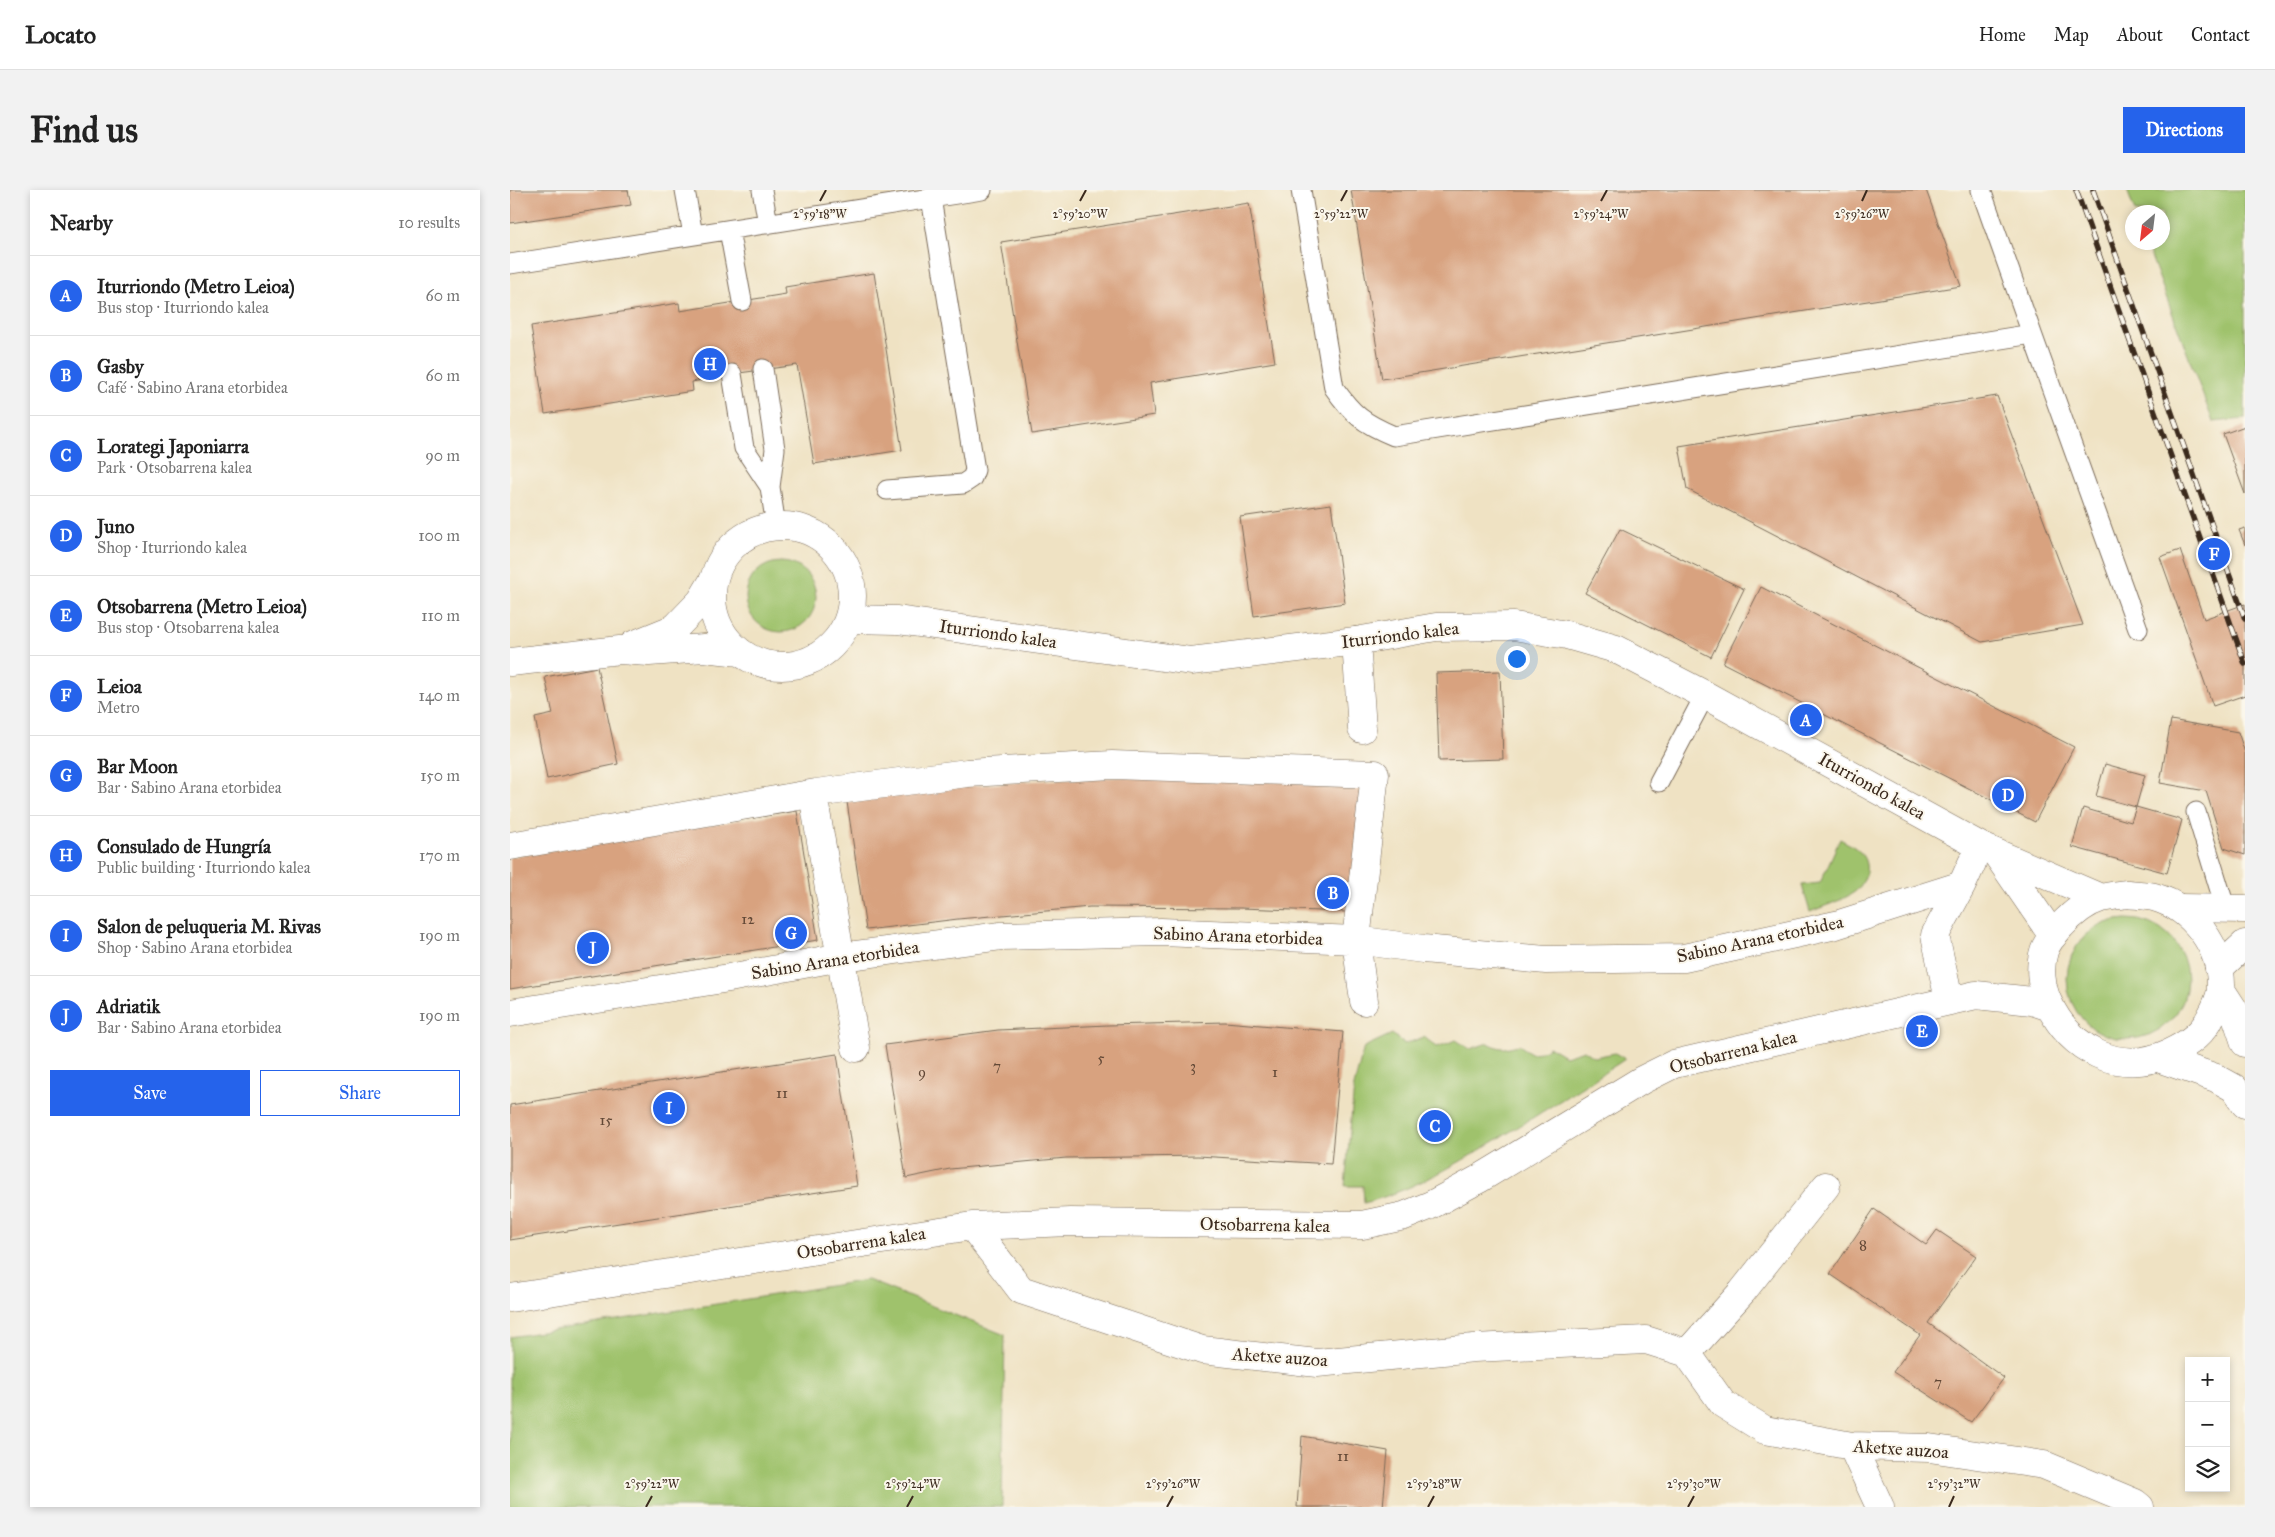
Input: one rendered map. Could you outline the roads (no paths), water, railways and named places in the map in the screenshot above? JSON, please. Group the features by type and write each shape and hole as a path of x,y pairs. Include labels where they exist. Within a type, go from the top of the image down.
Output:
{"street":[{"path":"776,526 799,528 821,537 838,553 850,573 853,596 849,620 839,639 834,644 823,654 803,664 781,667 759,663 740,652 726,638 716,620 712,601 714,581 721,560 736,543 755,531 776,526"},
{"path":"620,650 675,628 701,601 714,581"},
{"name":"Iturriondo kalea","path":"849,620 897,620 1191,661 1356,641 1436,627 1514,626 1567,635 1616,649 1705,694 1976,867 2101,898"},
{"path":"1356,641 1362,728"},
{"path":"510,662 620,650 649,652 704,648 740,652"},
{"path":"510,846 813,794 968,773 1112,765 1375,774 1356,940 1364,1001"},
{"path":"813,794 856,1048"},
{"path":"1946,986 1935,935 1976,867 2053,936"},
{"name":"Sabino Arana etorbidea","path":"510,1013 729,978 841,957 1001,936 1161,932 1356,940 1423,949 1546,960 1684,958 1836,925 1976,867"},
{"path":"2245,944 2220,979 2205,1028 2184,1047 2158,1058 2129,1062 2100,1056 2075,1041 2056,1020 2044,993 2041,968 2044,950 2053,936 2073,913 2101,898 2127,894 2154,897 2179,908 2198,924 2212,945 2220,979 2234,1010 2245,1043"},
{"path":"2179,908 2235,908"},
{"name":"Otsobarrena kalea","path":"510,1298 972,1226 1070,1222 1362,1225 1404,1216 1431,1205 1479,1179 1610,1098 1674,1064 1976,995 2032,1001 2050,1007"},
{"path":"2158,1058 2216,1078 2234,1088 2245,1104"},
{"path":"1687,1352 1742,1292 1826,1186"},
{"name":"Aketxe auzoa","path":"972,1226 1021,1290 1202,1350 1317,1363 1468,1348 1646,1340 1687,1352 1723,1404 1765,1430 1852,1446 1929,1448 2044,1465 2135,1503 2140,1507"},
{"path":"1852,1446 1880,1507"}],"lane":[{"path":"685,190 693,235"},
{"path":"762,190 768,224"},
{"path":"510,264 982,190"},
{"path":"1301,190 1334,388 1350,411 1370,427 1394,436 2032,334"},
{"path":"1981,190 2138,628"},
{"path":"887,490 963,484 972,478 976,470 931,198"},
{"path":"729,230 742,301"},
{"path":"762,369 775,449 770,487 776,526"},
{"path":"732,374 744,448 770,487"},
{"path":"1659,782 1705,694"},
{"path":"2196,812 2235,908"}],"railway":[{"path":"2076,190 2245,664"},
{"path":"2093,190 2245,619"}],"place":[{"name":"Consulado de Hungría","path":"710,364"},
{"name":"Leioa","path":"2214,554"},
{"name":"Iturriondo (Metro Leioa)","path":"1806,720"},
{"name":"Juno","path":"2008,795"},
{"name":"Gasby","path":"1333,893"},
{"name":"Bar Moon","path":"791,933"},
{"name":"Adriatik","path":"593,948"},
{"name":"Otsobarrena (Metro Leioa)","path":"1922,1031"},
{"name":"Salon de peluqueria M. Rivas","path":"669,1108"},
{"name":"Lorategi Japoniarra","path":"1435,1126"}]}
